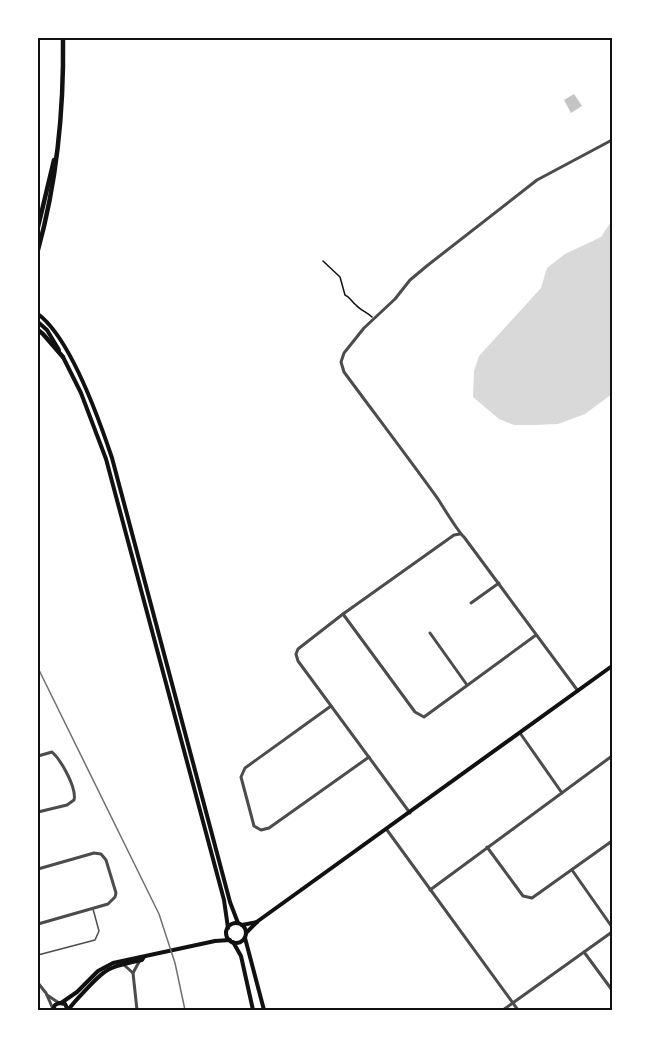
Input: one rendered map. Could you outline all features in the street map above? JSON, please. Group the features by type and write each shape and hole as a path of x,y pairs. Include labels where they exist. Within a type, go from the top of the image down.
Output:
{"main road":[{"path":"38,250 51,195 63,82 63,38"},
{"path":"38,227 55,156"},
{"path":"38,314 58,336 88,393 102,428 128,517 227,892 246,935 264,1011"},
{"path":"38,322 47,330 81,393 106,459 224,900 227,931 241,956 242,972 253,1011"},
{"path":"38,330 63,357"},
{"path":"60,1003 65,1004 68,1010 97,976 122,964 215,941 238,943 258,921 612,666"},
{"path":"215,941 232,924 258,921"},
{"path":"53,1010 105,966 120,961 142,959"}],"street":[{"path":"578,691 460,534 456,524 344,372 341,362 344,353 364,328 396,299 410,280 444,251 537,180 612,140"},
{"path":"410,813 298,661 296,654 298,649 344,614 454,535 460,534"},
{"path":"471,603 498,584"},
{"path":"344,614 415,712 424,717 536,635"},
{"path":"430,633 467,685"},
{"path":"331,706 245,768 241,777 254,826 261,830 269,828 369,757"},
{"path":"520,733 562,793"},
{"path":"38,756 52,752 59,758 75,794 74,800 67,805 38,812"},
{"path":"430,890 612,756"},
{"path":"387,830 518,1011"},
{"path":"487,847 523,896 532,898 612,841"},
{"path":"38,868 94,853 101,854 106,860 116,893 112,901 38,924"},
{"path":"572,870 612,927"},
{"path":"503,1011 612,932"},
{"path":"584,952 612,990"},
{"path":"137,1011 133,973 142,959"},
{"path":"122,964 133,973"},
{"path":"38,983 46,993 60,1003"},
{"path":"46,993 53,1010"}],"lane":[{"path":"38,955 95,940 99,932 93,908"}],"path":[{"path":"323,261 340,277 345,295 372,318"}],"shaded area":[{"path":"612,220 612,394 585,414 558,424 514,425 499,419 473,397 474,371 479,356 541,288 547,268 565,254 601,237"}],"building":[{"path":"574,94 582,106 571,113 564,100"}],"railway":[{"path":"38,668 159,914 175,963 185,1010"}]}
